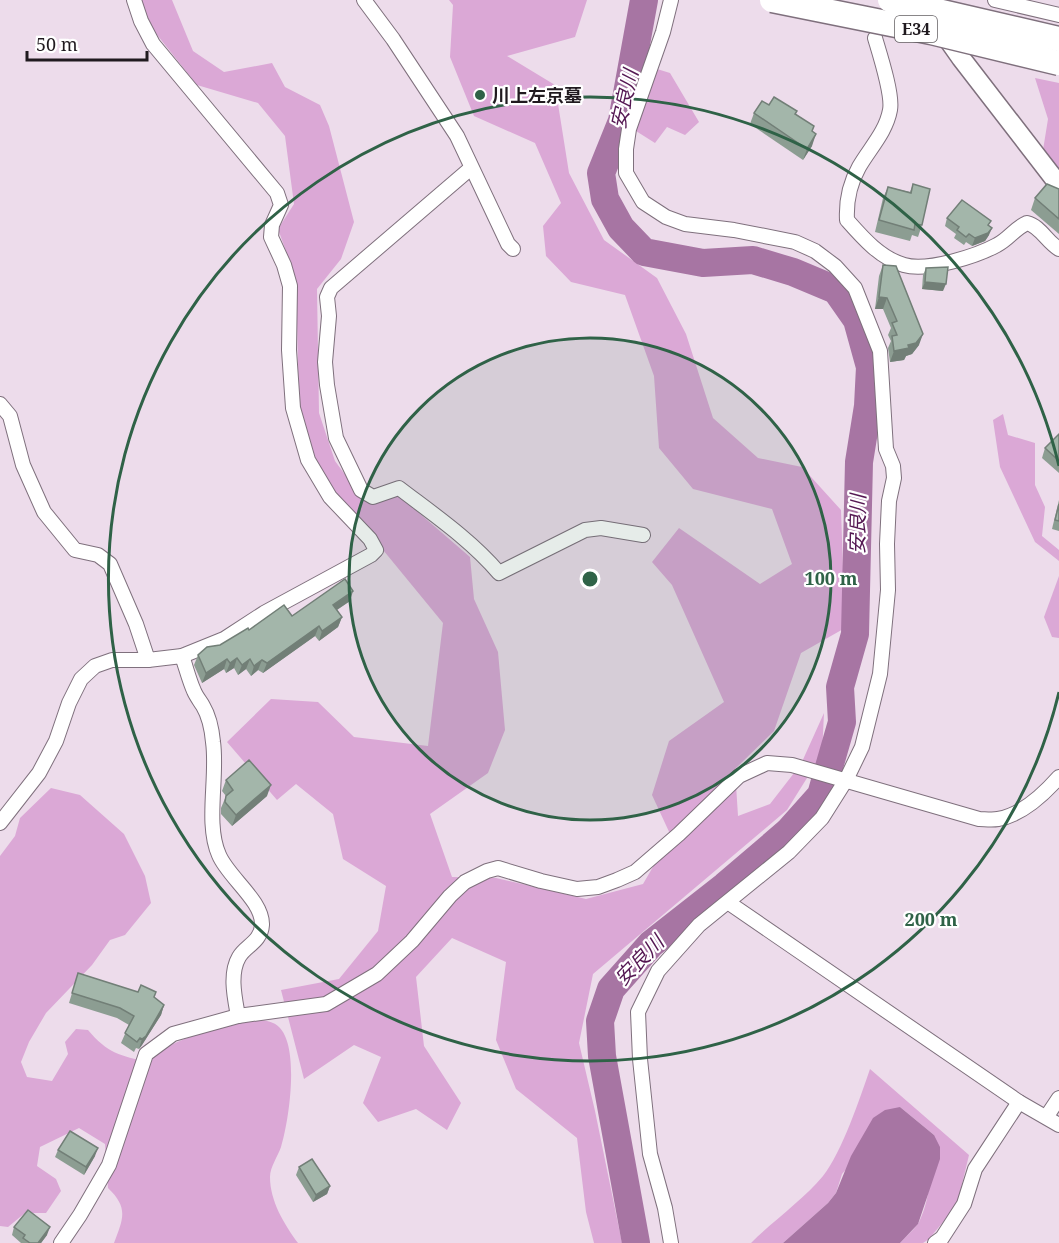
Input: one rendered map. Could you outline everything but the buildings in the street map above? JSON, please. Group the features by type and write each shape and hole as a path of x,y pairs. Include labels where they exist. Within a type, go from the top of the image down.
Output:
{"highway":[{"name":"E34","path":"772,0 931,32 1059,63"},
{"name":"E34","path":"890,0 1059,39"}],"street":[{"path":"0,823 39,773 57,741 69,703 81,679 95,666 112,660 148,660 182,656 224,639 264,613 371,555 376,550 370,539 330,496 308,460 293,408 289,350 290,286 271,237 281,205 277,193 153,44 141,21 135,0"},
{"path":"364,0 457,136 508,244 513,249"},
{"path":"671,0 663,32 629,129 626,172 643,202 666,217 685,224 753,233 795,242 815,251 835,266 855,288 880,351 886,449 893,466 894,478 889,501 888,590 880,674 862,747 846,780 822,818 789,852 699,926 670,956 648,990 638,1012 640,1059 650,1154 665,1208 671,1243"},
{"path":"921,0 961,58 1059,185"},
{"path":"995,0 1059,15"},
{"path":"875,38 885,72 891,108 884,129 858,168 846,202 847,220 865,240 885,256 905,266 931,266 957,261 997,245 1027,223 1034,225 1059,249"},
{"path":"471,168 332,288 327,297 329,316 325,362 336,438 361,490 373,497 399,488 444,522 488,560 499,573 585,530 601,528 643,535"},
{"path":"0,404 10,416 23,465 44,512 75,550 98,555 110,564 136,624 148,660"},
{"path":"182,656 194,691 205,709 213,740 215,768 212,794 218,854 228,872 256,907 262,923 256,940 239,956 236,965 234,996 238,1016"},
{"path":"61,1243 109,1165 146,1054 173,1034 238,1016 326,1004 377,974 412,941 450,896 465,882 487,871 498,868 577,889 598,887 635,872 679,834 739,776 767,763 792,765 979,819 998,819 1025,807 1039,798 1059,777"},
{"path":"729,903 1019,1101 1059,1125"},
{"path":"1047,1116 1059,1098"},
{"path":"935,1243 942,1238 964,1204 975,1169 1019,1101"}],"shaded area":[{"path":"139,0 172,0 193,51 224,72 272,63 285,87 320,105 329,126 354,222 341,259 317,289 319,413 335,461 363,499 379,503 397,494 470,557 474,599 498,652 505,730 488,773 430,814 452,877 496,878 586,899 643,884 671,836 652,795 669,741 724,702 672,585 652,562 679,528 760,584 792,564 772,509 693,489 659,448 654,376 625,295 571,282 546,256 543,226 561,203 535,143 474,116 450,57 453,5 449,0 587,0 575,37 507,56 555,85 569,173 604,240 657,278 686,334 713,418 758,458 802,467 841,510 845,628 801,653 774,731 735,769 738,816 770,804 801,764 824,713 822,754 787,810 593,974 579,1043 622,1243 594,1243 586,1212 577,1138 516,1089 496,1040 506,962 452,938 416,977 424,1046 461,1103 447,1130 416,1109 378,1122 363,1103 381,1057 354,1045 304,1079 281,990 339,979 378,931 386,886 343,859 333,814 296,784 277,800 227,742 271,699 318,702 354,737 428,746 443,623 333,489 312,455 299,407 296,279 278,229 294,204 285,136 258,103 197,85 154,31"},
{"path":"657,69 670,73 699,122 685,135 667,127 655,143 636,131"},
{"path":"1035,78 1059,83 1059,169 1043,150 1048,119"},
{"path":"1003,414 1008,435 1035,443 1035,485 1045,507 1042,536 1059,550 1059,561 1035,542 1000,467 993,420"},
{"path":"1059,576 1059,638 1052,637 1044,617"},
{"path":"51,788 80,795 124,834 145,876 151,903 125,935 110,940 92,965 46,1013 29,1042 21,1062 27,1077 52,1081 68,1054 65,1042 76,1029 88,1030 108,1049 148,1062 176,1043 236,1023 262,1020 279,1027 289,1051 291,1085 284,1135 270,1177 272,1195 279,1212 298,1243 114,1243 122,1220 122,1208 108,1188 105,1144 79,1128 40,1147 37,1166 56,1179 61,1191 46,1213 25,1213 8,1227 0,1226 0,856 15,836 20,818"},
{"path":"870,1069 969,1155 957,1205 929,1239 923,1243 900,1243 917,1225 923,1212 930,1179 934,1135 900,1107 842,1174 836,1193 828,1203 783,1243 751,1243 807,1193 830,1166 850,1124"},
{"path":"900,1107 934,1135 940,1147 940,1159 918,1224 900,1243 783,1243 836,1193 851,1156 873,1118 885,1110"}],"waterway":[{"name":"安良川","path":"636,1243 602,1056 600,1021 611,989 651,944 725,886 788,832 821,795 842,722 840,687 855,634 859,462 868,406 870,367 857,320 836,290 793,272 753,260 703,263 644,252 621,228 605,199 601,173 622,121 644,0"}],"place":[{"name":"川上左京墓","path":"480,95"}]}
